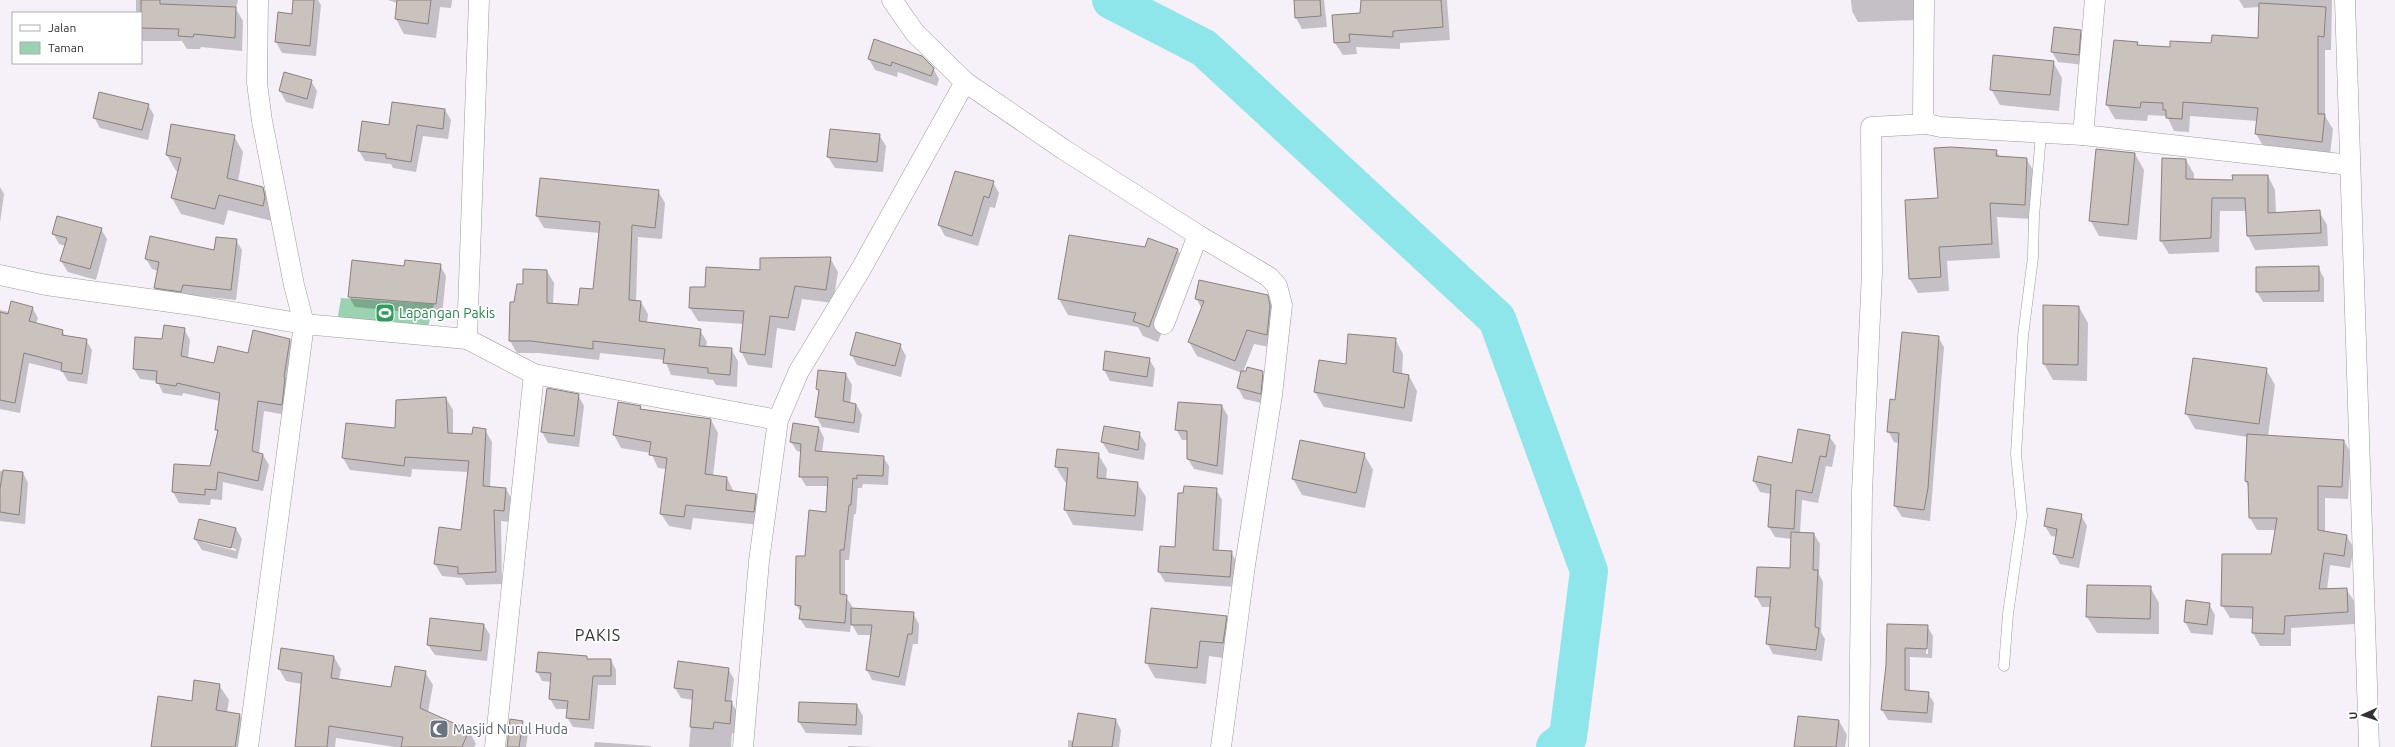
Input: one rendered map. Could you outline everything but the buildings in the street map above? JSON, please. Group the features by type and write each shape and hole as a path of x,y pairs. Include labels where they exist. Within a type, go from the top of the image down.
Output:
{"street":[{"path":"248,747 304,324 294,285 262,121 257,83 258,0"},
{"path":"467,339 479,0"},
{"path":"892,0 915,33 965,82 1063,149 1275,282 1282,305 1272,395 1245,565 1221,747"},
{"path":"1924,0 1922,115 1927,124"},
{"path":"2083,135 2095,0"},
{"path":"2345,0 2369,747"},
{"path":"743,747 759,561 778,420 799,371 864,262 965,82"},
{"path":"1859,747 1862,492 1872,272 1871,127 1927,124 1941,127 2042,134 2083,135 2350,165"},
{"path":"1164,324 1198,235"},
{"path":"0,276 46,285 185,304 304,324 467,339 534,374 778,420"},
{"path":"495,747 534,374"}],"lane":[{"path":"2004,666 2008,614 2022,516 2016,454 2023,336 2030,291 2042,134"}],"green space":[{"name":"Lapangan Pakis","path":"341,298 434,304 428,327 337,322"}],"waterway":[{"path":"1111,0 1204,48 1497,319 1589,571 1568,737 1555,747"}],"place":[{"name":"Lapangan Pakis","path":"385,313"},
{"name":"Masjid Nurul Huda","path":"439,729"}],"district":[{"name":"PAKIS","path":"598,635"}]}
